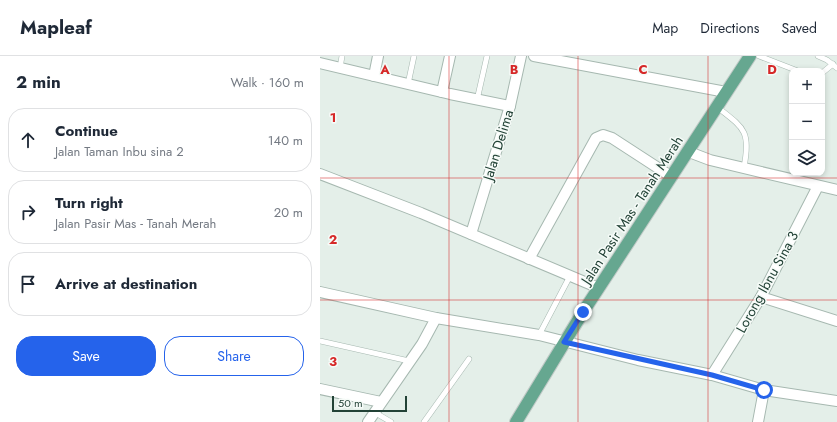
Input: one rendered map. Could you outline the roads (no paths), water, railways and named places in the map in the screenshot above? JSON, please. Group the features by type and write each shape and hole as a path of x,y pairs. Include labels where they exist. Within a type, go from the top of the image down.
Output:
{"main road":[{"name":"Jalan Pasir Mas - Tanah Merah","path":"516,422 564,342 689,152 750,56"}],"street":[{"path":"374,76 378,56"},
{"path":"442,92 450,56"},
{"name":"Jalan Delima","path":"470,234 510,106 521,56"},
{"path":"534,56 726,92"},
{"path":"320,63 477,100 510,106"},
{"path":"529,258 596,138 603,135 612,138 672,177"},
{"path":"689,152 710,160 837,190"},
{"path":"320,174 529,258 599,288"},
{"name":"Lorong Ibnu Sina 3","path":"712,375 761,297 818,186"},
{"path":"320,292 436,318 539,335 712,375 764,390 837,400"},
{"path":"761,297 837,321"},
{"path":"368,422 422,344 436,318"},
{"path":"320,388 381,402"},
{"path":"758,422 764,390"}],"lane":[{"path":"340,68 342,56"},
{"path":"408,84 414,56"},
{"path":"477,100 487,56"},
{"path":"759,56 790,68"},
{"path":"818,56 833,64 837,68"},
{"path":"825,71 833,64"},
{"path":"717,107 737,123 745,132 748,150 744,167"},
{"path":"539,335 570,276"},
{"path":"320,341 409,361"},
{"path":"424,422 469,359"},
{"path":"374,412 392,422"}]}
